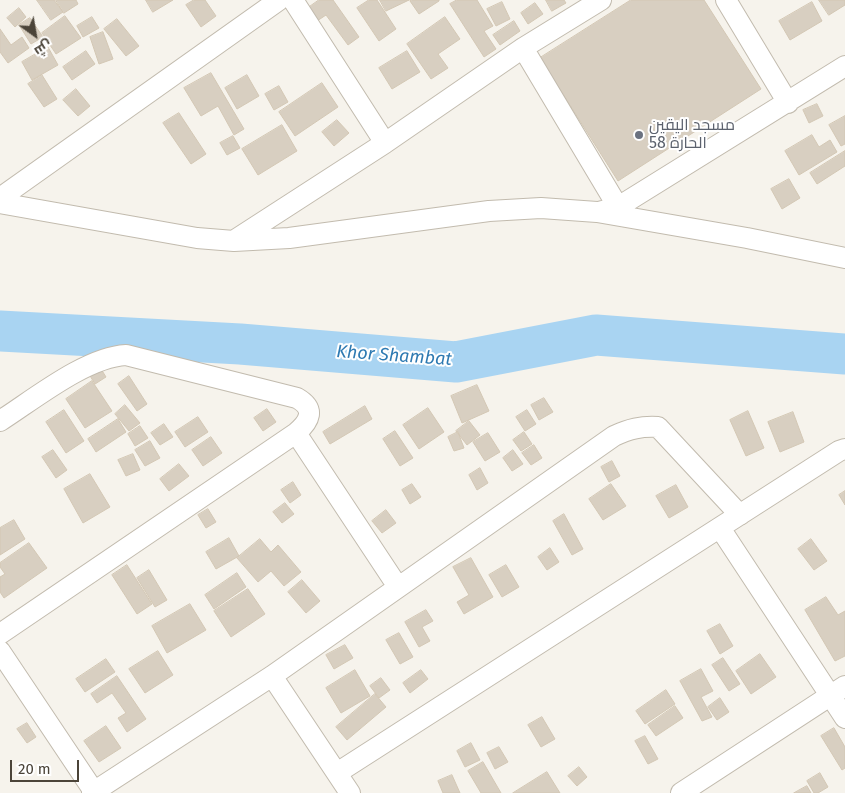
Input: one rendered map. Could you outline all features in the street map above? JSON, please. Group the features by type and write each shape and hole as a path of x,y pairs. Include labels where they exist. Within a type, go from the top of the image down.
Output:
{"street":[{"path":"0,198 279,0"},
{"path":"293,0 385,143"},
{"path":"234,241 385,143 523,48 601,0"},
{"path":"726,0 788,103"},
{"path":"523,48 618,207"},
{"path":"597,212 618,207 845,66"},
{"path":"0,203 197,238 234,241 289,238 489,211 541,208 597,212 747,238 845,258"},
{"path":"0,422 65,379 100,360 126,355 297,398 302,400 309,412 309,419 306,424 296,433 0,634"},
{"path":"0,651 93,793 272,676 614,436 628,430 646,426 658,427 740,515"},
{"path":"296,433 398,587"},
{"path":"337,773 839,451 845,449"},
{"path":"720,528 838,691 845,718"},
{"path":"272,676 350,793"},
{"path":"681,793 838,691"}],"building":[{"path":"37,0 54,0 63,12 51,20"},
{"path":"56,0 76,0 78,4 64,13"},
{"path":"146,0 173,0 153,12"},
{"path":"194,0 205,0 216,16 201,27 186,5"},
{"path":"319,0 333,0 359,37 348,45 326,15 317,21 308,8"},
{"path":"369,0 377,0 396,29 379,41 357,8"},
{"path":"380,0 409,0 386,11"},
{"path":"457,0 477,0 493,26 484,31 496,49 484,57 450,4"},
{"path":"546,0 564,0 566,3 552,11"},
{"name":"مسجد اليقين الحارة 58","path":"631,0 704,0 761,89 618,181 540,58"},
{"path":"819,0 845,0 845,5 829,15"},
{"path":"410,1 439,1 419,14"},
{"path":"502,2 510,19 496,26 487,9"},
{"path":"812,2 822,21 790,40 779,21"},
{"path":"535,3 543,14 528,24 521,13"},
{"path":"19,8 26,17 15,27 7,18"},
{"path":"65,16 81,38 56,54 42,33"},
{"path":"92,17 99,28 83,37 77,26"},
{"path":"445,17 460,39 438,54 448,68 431,79 407,44"},
{"path":"30,18 43,37 31,44 19,25"},
{"path":"117,19 139,46 126,56 104,29"},
{"path":"514,21 520,31 500,45 493,35"},
{"path":"0,29 11,45 22,37 29,48 8,63 0,52"},
{"path":"103,32 113,59 99,64 90,37"},
{"path":"48,47 58,65 32,80 22,62"},
{"path":"86,51 95,64 72,80 63,67"},
{"path":"407,51 420,72 392,89 379,68"},
{"path":"211,73 244,129 234,135 218,106 201,116 184,88"},
{"path":"42,75 57,99 44,107 28,84"},
{"path":"247,75 259,96 237,109 225,88"},
{"path":"322,83 338,107 295,136 279,112"},
{"path":"279,86 288,102 274,110 265,94"},
{"path":"76,89 90,106 78,116 63,100"},
{"path":"817,104 823,116 809,123 803,110"},
{"path":"179,113 206,154 191,164 163,123"},
{"path":"845,116 845,144 841,146 829,125"},
{"path":"337,120 349,133 334,146 322,132"},
{"path":"282,125 297,151 258,175 242,149"},
{"path":"812,135 819,147 830,140 837,152 799,175 785,151"},
{"path":"233,136 240,148 227,155 220,143"},
{"path":"845,151 845,166 817,184 810,173"},
{"path":"789,179 800,198 782,209 771,189"},
{"path":"98,364 106,377 95,384 87,371"},
{"path":"129,376 147,404 137,411 118,384"},
{"path":"92,381 112,411 85,428 66,399"},
{"path":"477,385 489,411 462,423 451,396"},
{"path":"544,398 553,412 539,420 531,405"},
{"path":"125,405 140,423 129,431 115,414"},
{"path":"365,406 372,419 330,444 323,432"},
{"path":"428,408 444,432 419,449 403,425"},
{"path":"267,409 276,422 263,431 254,418"},
{"path":"64,410 84,441 66,453 46,422"},
{"path":"527,410 536,424 525,431 516,417"},
{"path":"748,411 764,448 746,456 730,420"},
{"path":"793,412 804,442 780,452 768,422"},
{"path":"198,417 208,432 185,447 175,432"},
{"path":"118,419 126,432 96,452 88,439"},
{"path":"469,421 480,435 467,445 456,431"},
{"path":"164,424 173,437 160,445 151,433"},
{"path":"140,426 148,438 135,446 128,434"},
{"path":"395,431 413,458 400,466 383,439"},
{"path":"458,432 464,448 454,451 448,437"},
{"path":"524,432 532,444 521,451 513,440"},
{"path":"488,433 500,452 485,461 473,442"},
{"path":"211,437 222,453 203,466 192,450"},
{"path":"150,441 160,458 145,466 135,450"},
{"path":"534,445 542,458 531,465 522,453"},
{"path":"53,450 67,470 56,478 42,457"},
{"path":"513,450 523,464 512,471 503,458"},
{"path":"133,454 140,470 126,476 118,460"},
{"path":"612,461 620,476 609,482 601,467"},
{"path":"179,464 189,476 169,491 160,479"},
{"path":"480,468 488,483 477,490 469,475"},
{"path":"90,474 110,507 83,523 64,489"},
{"path":"293,482 301,495 290,503 281,490"},
{"path":"412,484 421,497 410,504 402,490"},
{"path":"611,484 626,506 603,520 589,499"},
{"path":"676,485 688,507 669,518 656,496"},
{"path":"845,491 845,505 839,495"},
{"path":"285,503 294,514 282,523 273,512"},
{"path":"208,509 216,522 206,528 198,515"},
{"path":"386,510 396,523 382,533 372,521"},
{"path":"564,514 583,549 572,555 553,521"},
{"path":"14,520 25,539 0,555 0,528"},
{"path":"229,538 239,556 216,569 206,552"},
{"path":"260,539 271,552 278,545 301,572 284,586 271,571 258,582 237,558"},
{"path":"811,539 827,561 814,570 798,549"},
{"path":"29,543 47,568 4,598 0,592 0,577 5,574 0,567 0,563"},
{"path":"550,548 559,562 547,570 538,557"},
{"path":"471,558 493,597 464,614 457,602 469,595 453,567"},
{"path":"127,565 152,604 137,614 112,575"},
{"path":"506,565 519,587 502,597 489,575"},
{"path":"149,570 167,600 155,607 137,578"},
{"path":"237,573 246,587 214,609 205,595"},
{"path":"302,580 320,601 306,613 288,592"},
{"path":"248,589 265,614 231,637 214,611"},
{"path":"826,597 838,615 845,611 845,656 835,661 805,610"},
{"path":"190,604 206,630 167,653 152,626"},
{"path":"426,610 433,621 422,627 430,641 419,647 405,622"},
{"path":"720,624 733,646 720,654 707,631"},
{"path":"399,633 413,657 400,664 386,640"},
{"path":"345,645 353,658 334,669 326,655"},
{"path":"158,651 173,675 145,693 129,669"},
{"path":"760,654 776,677 751,694 736,671"},
{"path":"723,658 740,684 729,691 712,665"},
{"path":"106,659 115,672 85,692 76,679"},
{"path":"701,669 713,691 701,697 712,717 702,721 680,681"},
{"path":"355,670 370,696 341,713 326,688"},
{"path":"421,670 428,679 410,693 403,683"},
{"path":"117,676 146,719 127,732 118,718 126,713 112,693 97,703 91,694"},
{"path":"381,678 390,690 379,698 370,686"},
{"path":"666,690 675,704 645,724 636,711"},
{"path":"375,694 386,707 347,740 336,727"},
{"path":"720,698 729,712 717,720 708,707"},
{"path":"675,706 683,718 656,736 648,725"},
{"path":"542,717 555,739 541,747 528,725"},
{"path":"27,723 36,737 27,743 17,729"},
{"path":"106,726 121,748 99,762 84,741"},
{"path":"834,728 845,747 845,768 842,770 821,736"},
{"path":"645,736 658,759 648,764 635,741"},
{"path":"471,743 480,760 465,767 457,751"},
{"path":"499,747 508,762 495,769 487,753"},
{"path":"483,762 501,793 481,793 468,771"},
{"path":"579,767 587,777 577,786 568,776"},
{"path":"547,772 560,793 513,793"},
{"path":"820,773 828,787 818,793 814,793 807,781"},
{"path":"452,775 460,793 443,793 438,781"},
{"path":"807,786 811,793 794,793"}],"waterway":[{"name":"Khor Shambat","path":"0,331 240,344 456,362 596,335 845,354"}],"place":[{"name":"مسجد اليقين الحارة 58","path":"639,135"}]}
